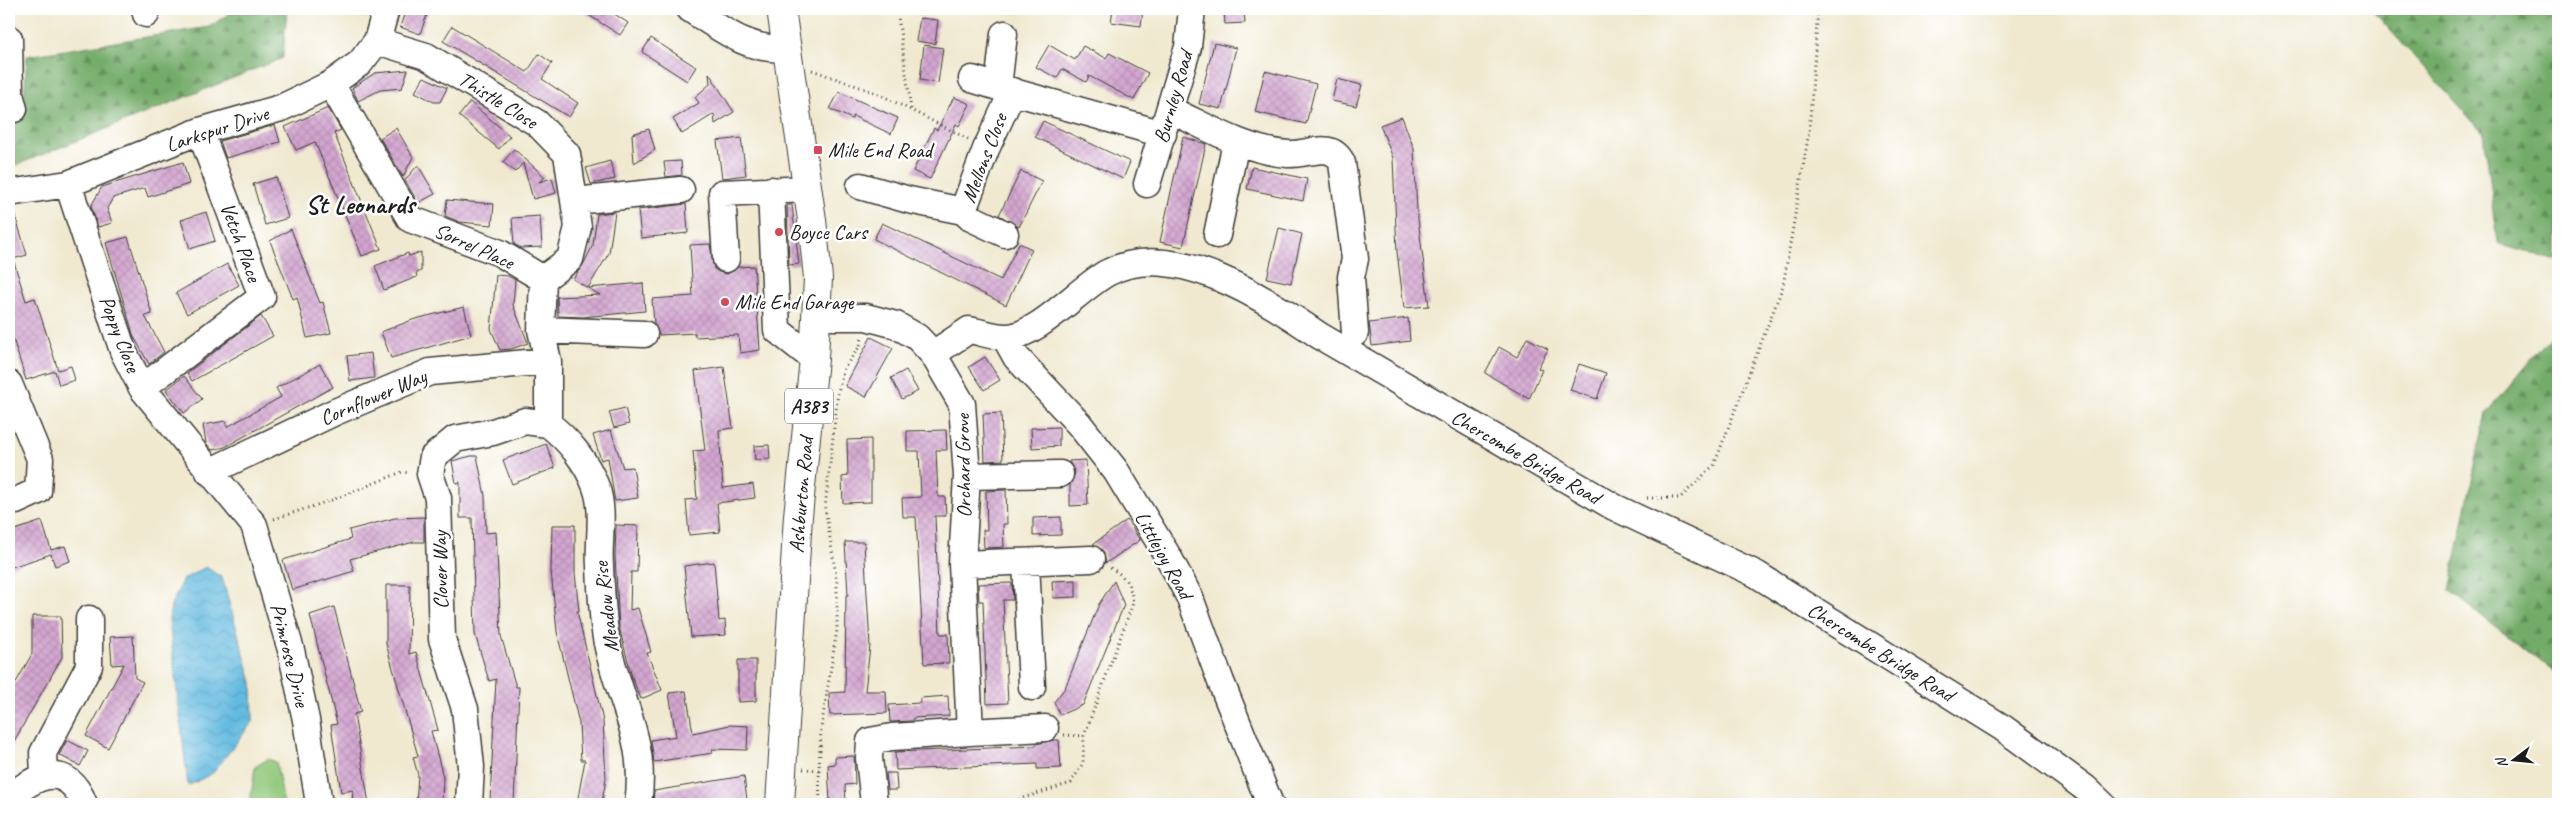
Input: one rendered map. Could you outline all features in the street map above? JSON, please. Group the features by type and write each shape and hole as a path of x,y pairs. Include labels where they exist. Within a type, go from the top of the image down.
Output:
{"main road":[{"name":"Ashburton Road","path":"780,804 798,516 814,359 816,317 816,253 781,9"}],"street":[{"name":"Larkspur Drive","path":"9,193 68,184 200,131 281,108 330,84 360,63 377,41 386,9"},
{"path":"690,9 728,34 751,44 776,49 786,48"},
{"name":"Burnley Road","path":"1148,184 1188,47 1192,9"},
{"path":"1004,34 1008,90"},
{"path":"9,40 10,94 14,109"},
{"name":"Thistle Close","path":"377,41 426,56 537,122 567,154 578,227 570,259 543,280"},
{"name":"Mellons Close","path":"972,79 1008,90 1167,122 1236,142 1288,154 1329,149 1338,153 1342,163 1355,259 1351,277 1355,333"},
{"name":"Sorrel Place","path":"330,84 410,219 500,252 543,280"},
{"name":"Mellons Close","path":"1005,234 971,218 963,211 986,149 1004,106 1010,97 1008,90"},
{"name":"Vetch Place","path":"142,388 262,297 200,131"},
{"path":"1217,235 1236,142"},
{"name":"Poppy Close","path":"68,184 123,351 142,388 249,519"},
{"path":"860,186 963,211"},
{"path":"726,259 722,193 807,189"},
{"path":"575,201 682,190"},
{"path":"771,190 777,330 814,359"},
{"name":"Chercombe Bridge Road","path":"933,354 969,330 1005,338 1024,335 1108,273 1131,264 1167,264 1190,268 1232,284 1278,308 1320,336 1379,371 1614,507 1756,574 2003,728 2086,788 2102,804"},
{"path":"430,474 434,457 454,438 493,432 525,421 548,424 548,361 541,330 543,280"},
{"name":"Orchard Grove","path":"816,317 866,316 896,325 917,337 933,354 962,404 967,476 962,564 970,732"},
{"path":"541,330 644,334"},
{"name":"Littlejoy Road","path":"1005,338 1016,357 1079,424 1116,471 1169,558 1190,598 1221,682 1270,804"},
{"name":"Cornflower Way","path":"209,472 336,412 430,372 548,361"},
{"path":"9,384 40,459 38,491 16,501"},
{"name":"Meadow Rise","path":"548,424 562,434 581,459 596,487 601,512 600,565 606,639 633,723 639,750 642,781 638,804"},
{"name":"Clover Way","path":"430,474 438,498 442,639 465,709 471,767 469,804"},
{"path":"967,476 1060,474"},
{"name":"Primrose Drive","path":"249,519 291,650 306,720 319,804"},
{"path":"962,564 1092,559"},
{"path":"1026,562 1032,687"},
{"path":"44,775 43,753 89,666 89,619"},
{"path":"874,804 868,758 870,741 892,737 1045,728"},
{"path":"9,798 24,785 44,775 58,776 74,786 84,804"}],"path":[{"path":"897,9 912,109"},
{"path":"1641,498 1680,498 1714,465 1783,286 1809,132 1818,9"},
{"path":"806,70 817,71 878,94 912,109 986,149"},
{"path":"820,804 821,729 837,630 837,581 825,508 838,392 844,368 860,346 866,316"},
{"path":"249,519 332,500 402,472 430,474"},
{"path":"1004,804 1071,783 1083,763 1084,736 1133,603 1132,588 1119,573 1092,559"},
{"path":"781,767 819,770"}],"green space":[{"path":"230,9 287,9 283,58 9,168 9,122 23,115 27,56 209,27 227,15"},
{"path":"2371,9 2558,9 2558,261 2498,243 2484,134"},
{"path":"2558,327 2558,676 2449,590 2486,413"},
{"path":"268,759 276,762 284,804 250,804 255,767"}],"water":[{"path":"206,567 222,578 252,682 253,721 213,773 188,786 169,620 171,606 183,579"}],"building":[{"path":"406,9 429,9 420,34 400,27"},
{"path":"579,9 607,9 628,23 620,35"},
{"path":"1113,9 1143,9 1141,26 1111,22"},
{"path":"1224,9 1244,9 1245,23 1225,24"},
{"path":"920,18 938,20 935,44 916,41"},
{"path":"452,26 527,72 539,54 552,63 542,79 578,103 569,117 443,41"},
{"path":"651,38 696,67 687,81 642,52"},
{"path":"1214,43 1236,48 1221,109 1199,104"},
{"path":"924,45 943,48 938,83 920,80"},
{"path":"1049,45 1075,60 1083,46 1106,58 1109,53 1148,73 1134,100 1089,76 1086,82 1062,69 1057,78 1036,67"},
{"path":"408,70 402,88 380,90 358,101 352,88 375,73"},
{"path":"1265,71 1316,84 1306,124 1255,112"},
{"path":"709,73 734,112 715,124 714,114 682,134 673,119 699,103 695,97 710,84"},
{"path":"424,77 447,88 440,102 434,102 415,92"},
{"path":"1337,79 1362,85 1356,106 1332,101"},
{"path":"839,92 898,118 891,134 853,116 852,119 830,109"},
{"path":"954,97 970,104 959,126 956,124 930,179 913,171 934,128 937,130"},
{"path":"470,102 510,136 499,149 459,116"},
{"path":"328,108 341,130 334,133 381,249 362,256 315,142 296,150 285,127"},
{"path":"1402,117 1414,149 1417,211 1429,306 1404,308 1397,252 1393,158 1380,125"},
{"path":"1043,121 1130,162 1123,179 1035,137"},
{"path":"275,125 280,142 226,158 220,141"},
{"path":"396,128 413,157 403,177 380,138"},
{"path":"649,129 655,150 634,163 632,134"},
{"path":"1183,137 1206,144 1183,247 1160,242"},
{"path":"741,138 746,175 722,178 717,141"},
{"path":"514,149 545,177 539,182 552,178 556,193 533,199 523,163 515,172 503,162"},
{"path":"610,161 615,179 591,184 586,168"},
{"path":"681,161 682,175 666,177 664,162"},
{"path":"183,162 189,184 148,197 145,188 113,198 107,208 112,223 98,227 91,206 102,187"},
{"path":"418,165 435,194 418,203 405,180"},
{"path":"1252,167 1307,179 1303,201 1247,189"},
{"path":"1021,171 1042,181 1019,227 999,215"},
{"path":"276,177 288,218 265,225 253,184"},
{"path":"447,200 494,204 492,225 460,222 445,216"},
{"path":"686,204 688,233 641,238 638,210"},
{"path":"787,205 792,205 799,264 789,265"},
{"path":"9,208 13,208 27,255 13,259 26,301 35,298 58,370 71,366 75,380 59,385 55,371 26,380 9,326"},
{"path":"206,212 215,241 190,249 181,220"},
{"path":"615,212 609,253 588,288 573,279 593,245 597,214"},
{"path":"540,216 542,247 521,248 514,244 512,218"},
{"path":"882,223 1001,280 1019,243 1032,249 1006,305 874,239"},
{"path":"1279,228 1302,234 1291,283 1267,278"},
{"path":"291,229 320,303 323,302 331,333 307,338 297,297 293,299 270,241"},
{"path":"128,237 152,314 145,316 164,352 149,364 134,337 106,243"},
{"name":"Mile End Garage","path":"710,244 714,269 719,272 727,274 738,267 754,266 760,350 740,353 738,335 695,337 695,333 659,335 654,323 652,299 693,296 690,245"},
{"path":"421,252 421,271 416,273 417,277 384,290 375,266 408,253 409,256"},
{"path":"227,264 239,285 187,314 176,293"},
{"path":"496,275 508,276 515,280 513,305 528,343 511,349 500,350 491,329"},
{"path":"643,283 645,311 583,317 558,316 557,297 600,295 588,288"},
{"path":"464,307 471,335 391,358 381,332 415,319"},
{"path":"261,316 273,336 192,381 187,373"},
{"path":"1408,318 1410,341 1372,346 1369,323"},
{"path":"871,337 893,348 866,397 845,386"},
{"path":"1527,338 1548,349 1538,368 1542,370 1529,399 1485,373 1499,347 1517,357"},
{"path":"371,353 374,378 350,381 347,356"},
{"path":"985,357 1000,380 984,390 969,367"},
{"path":"320,364 333,387 225,447 212,450 206,443 203,425 225,421 227,427 281,397 276,388"},
{"path":"1579,364 1606,373 1597,399 1570,390"},
{"path":"724,367 733,428 719,430 723,488 753,484 755,498 717,503 720,532 689,535 686,500 697,499 693,451 705,450 695,371"},
{"path":"906,370 918,391 902,399 891,378"},
{"path":"184,376 202,399 184,413 166,390"},
{"path":"625,408 629,424 614,428 609,412"},
{"path":"1001,413 1003,460 985,461 983,414"},
{"path":"1059,427 1059,446 1032,448 1031,428"},
{"path":"611,430 623,468 633,467 638,498 615,501 608,458 601,460 593,435"},
{"path":"946,430 947,450 936,450 938,497 945,497 946,516 935,516 940,634 948,634 949,663 924,664 916,517 903,517 902,498 921,497 919,451 907,451 907,431"},
{"path":"871,439 871,502 843,503 842,477 848,476 847,440"},
{"path":"546,444 555,468 512,484 503,460"},
{"path":"769,445 770,459 755,460 754,446"},
{"path":"477,456 485,496 486,533 496,532 501,636 516,687 519,687 514,804 490,802 496,679 489,681 475,634 472,518 460,518 460,482 456,483 452,461"},
{"path":"1086,460 1088,505 1070,506 1070,485 1075,473 1069,461"},
{"path":"1006,490 1007,524 1003,524 1004,547 984,548 983,530 987,530 986,491"},
{"path":"424,517 424,542 414,542 350,559 354,571 292,590 283,560 351,539 349,530 395,518"},
{"path":"1061,517 1061,535 1033,536 1033,518"},
{"path":"1127,520 1140,540 1106,563 1103,551 1093,544"},
{"path":"42,521 51,550 65,546 70,561 55,566 51,554 9,568 9,532"},
{"path":"552,525 575,525 575,573 579,611 577,611 603,721 606,779 602,802 578,798 585,760 581,760 579,723 557,632 551,571"},
{"path":"616,525 638,526 637,572 631,572 630,610 638,608 651,652 647,653 662,690 641,699 632,677 619,627 615,556"},
{"path":"845,542 864,542 870,646 865,691 886,691 887,713 830,715 829,693 845,692 846,595 848,595"},
{"path":"714,562 719,621 725,620 726,635 691,637 684,566"},
{"path":"1076,580 1076,597 1053,598 1052,581"},
{"path":"1114,581 1124,605 1083,705 1060,715 1054,702 1065,688 1099,604"},
{"path":"1012,583 1013,600 1003,600 1008,703 987,704 983,601 979,601 978,584"},
{"path":"386,585 410,585 409,654 416,652 438,730 431,731 443,777 442,804 416,804 418,775 413,757 418,756 386,644"},
{"path":"334,607 361,712 354,714 369,804 352,804 353,790 341,792 331,725 337,724 310,615"},
{"path":"32,616 61,616 62,657 9,750 9,695 32,654"},
{"path":"133,636 135,678 143,682 108,748 86,736 124,664 112,665 110,637"},
{"path":"738,660 756,660 756,701 738,702"},
{"path":"686,691 693,733 730,725 748,726 747,750 712,749 713,753 654,762 651,740 676,736 669,693"},
{"path":"948,696 949,716 913,718 913,721 890,722 889,705 920,703 920,698"},
{"path":"67,740 88,751 80,766 59,755"},
{"path":"1059,740 1061,768 1037,769 1037,764 896,770 895,752 1036,746 1036,744"},
{"path":"854,756 855,784 845,785 846,804 830,804 828,765 835,764 835,757"},
{"path":"886,773 896,773 897,790 888,790"},
{"path":"744,776 747,800 720,804 653,804 654,791"}],"place":[{"name":"Mile End Road","path":"818,150"},
{"name":"Boyce Cars","path":"779,232"},
{"name":"Mile End Garage","path":"725,302"}],"district":[{"name":"St Leonards","path":"360,204"}]}
